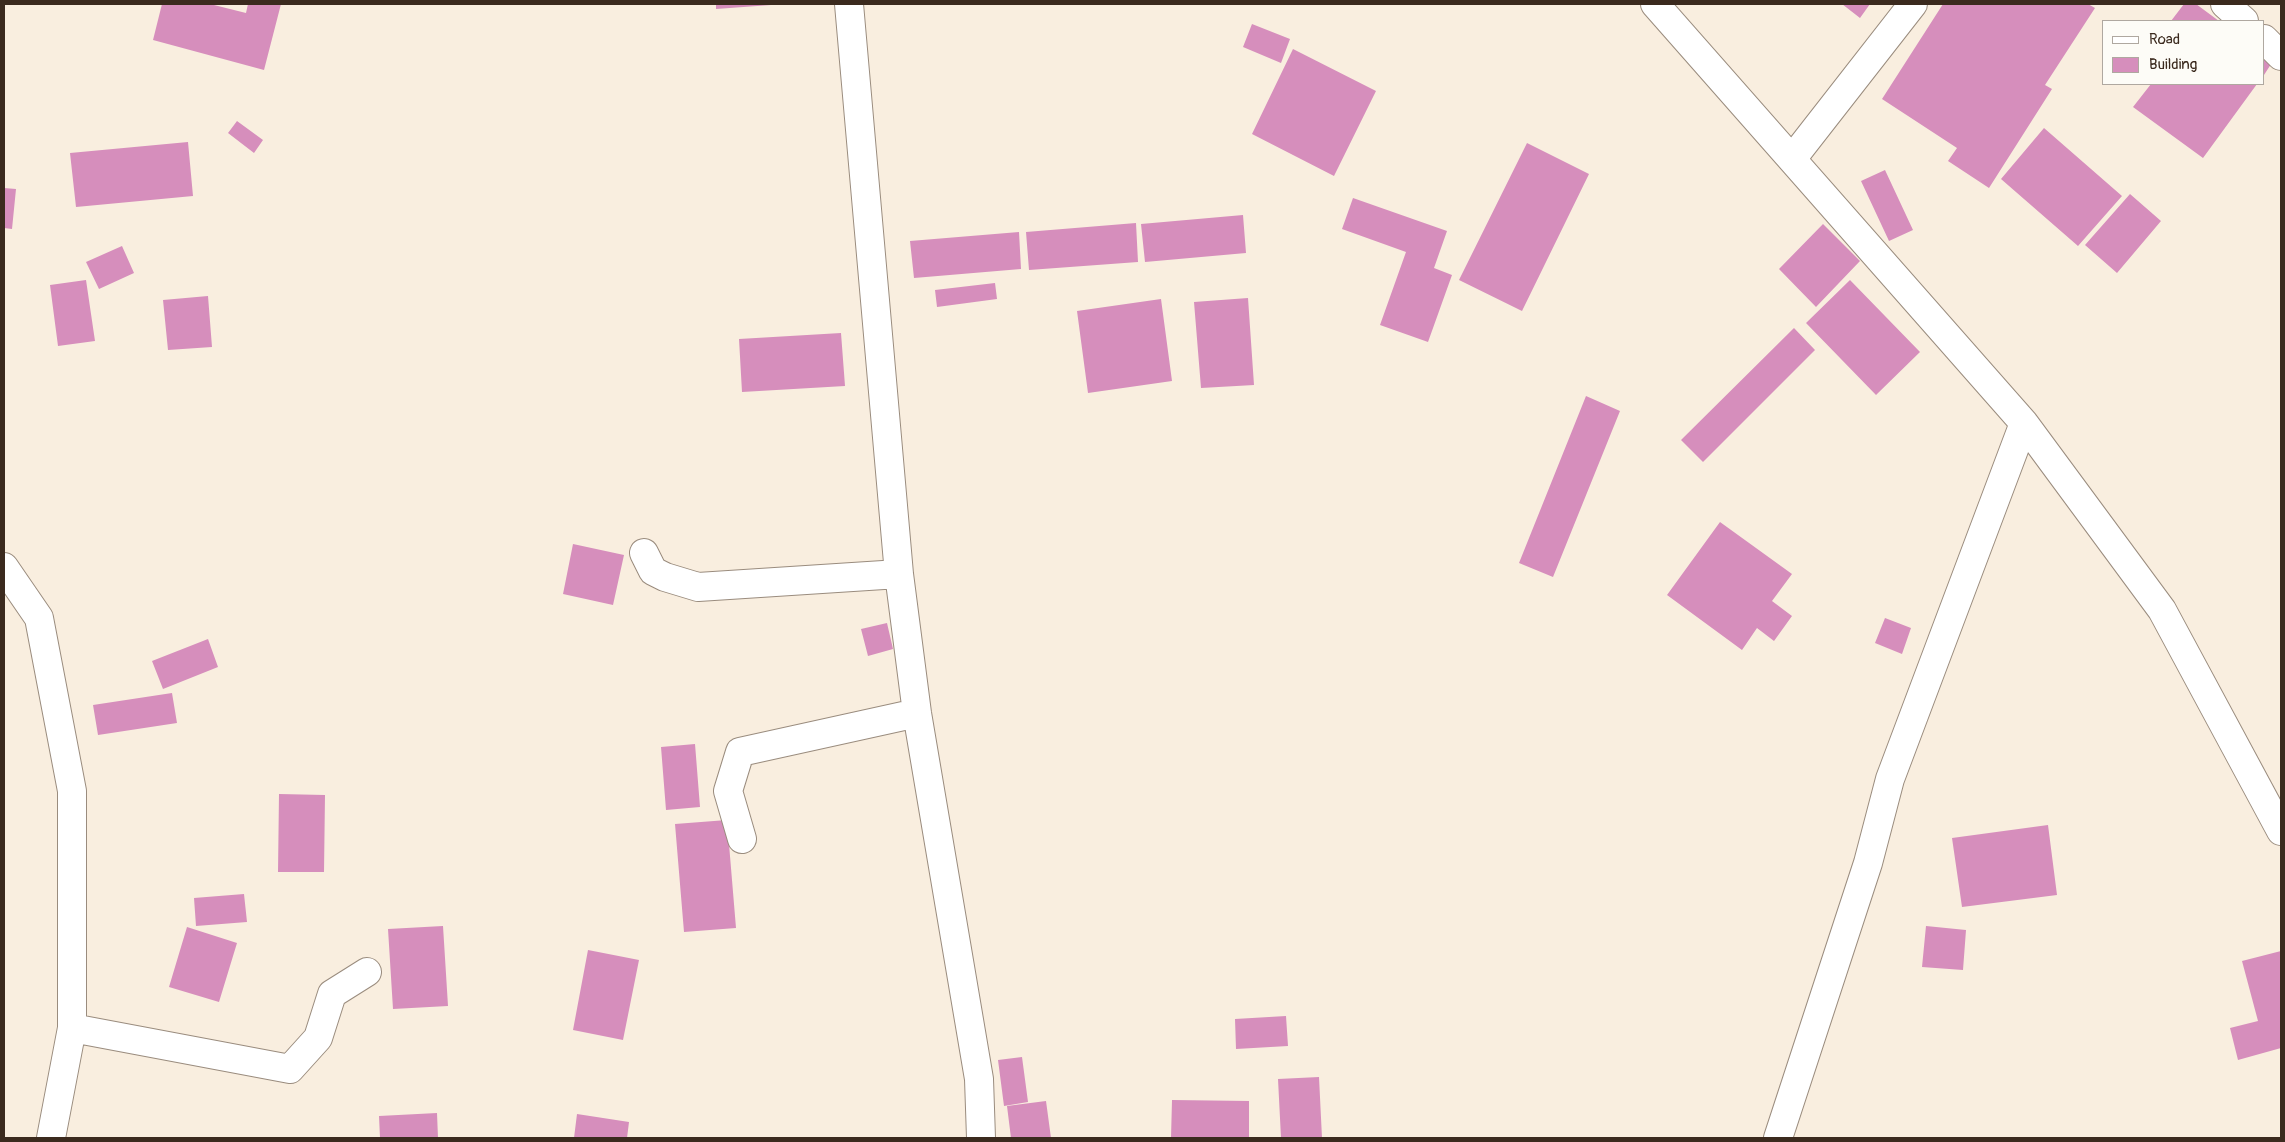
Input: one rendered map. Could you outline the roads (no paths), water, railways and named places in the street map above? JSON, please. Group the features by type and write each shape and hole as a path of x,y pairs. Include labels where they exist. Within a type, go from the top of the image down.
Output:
{"street":[{"path":"849,4 899,574 917,713 979,1079 981,1138"},
{"path":"1655,4 2024,423 2162,610 2281,831"},
{"path":"1792,159 1913,4"},
{"path":"2225,4 2243,20"},
{"path":"2265,40 2281,56"},
{"path":"1778,1138 1868,862 1890,779 2024,423"},
{"path":"644,553 653,571 698,588 899,574"},
{"path":"4,567 39,618 72,791 72,1028 51,1138"},
{"path":"742,839 728,791 740,752 917,713"},
{"path":"72,1028 290,1070 318,1038 332,994 367,972"}]}
